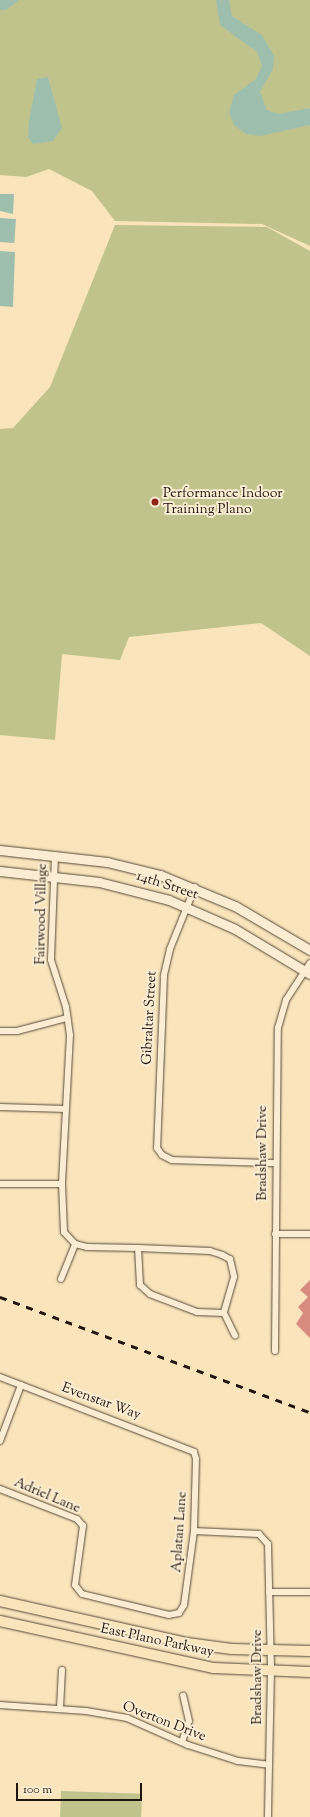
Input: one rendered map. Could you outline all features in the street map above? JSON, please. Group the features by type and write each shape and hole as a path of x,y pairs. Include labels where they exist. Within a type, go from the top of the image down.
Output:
{"main road":[{"name":"14th Street","path":"0,850 55,855 123,865 195,887 249,913 310,950"},
{"name":"14th Street","path":"0,871 53,876 120,886 187,907 236,929 308,969"},
{"name":"East Plano Parkway","path":"0,1601 187,1643 271,1650 310,1651"},
{"name":"East Plano Parkway","path":"0,1621 214,1668 310,1672"}],"street":[{"name":"Fairwood Village","path":"55,855 51,960 67,1018 70,1035 62,1184 64,1232 75,1244"},
{"name":"Gibraltar Street","path":"195,887 170,949 164,976 157,1148 162,1155 172,1160 275,1163"},
{"name":"Bradshaw Drive","path":"275,1351 275,1163 278,1028 286,1000 308,969"},
{"path":"0,1031 17,1031 67,1018"},
{"path":"0,1107 66,1109"},
{"path":"0,1184 62,1184"},
{"path":"275,1234 310,1234"},
{"path":"61,1278 75,1244 210,1251 230,1259 234,1277 224,1313 234,1336"},
{"path":"138,1248 140,1285 150,1294 197,1312 224,1313"},
{"name":"Evenstar Way","path":"0,1377 194,1452"},
{"path":"0,1441 21,1385"},
{"name":"Aplatan Lane","path":"179,1613 184,1605 189,1581 194,1531 196,1459 194,1452"},
{"name":"Adriel Lane","path":"0,1488 77,1519 84,1526 75,1585 82,1594 169,1615 179,1613"},
{"name":"Bradshaw Drive","path":"194,1531 251,1533 265,1538 269,1552 271,1671 268,1817"},
{"path":"269,1592 310,1592"},
{"path":"60,1708 62,1670"},
{"path":"182,1742 189,1721 183,1696"},
{"name":"Overton Drive","path":"0,1706 60,1708 127,1718 182,1742 238,1761 269,1765"}],"green space":[{"path":"0,0 310,0 310,246 262,224 115,221 92,191 49,169 26,177 0,175"},
{"name":"Performance Indoor Training Plano","path":"115,225 267,227 310,251 310,656 261,623 129,637 120,660 62,654 55,740 0,735 0,429 13,428 50,387"},
{"path":"61,1791 142,1794 141,1817 60,1817"}],"shaded area":[{"path":"0,0 19,0 6,10 0,10"},
{"path":"216,0 229,0 232,16 262,35 274,56 273,69 260,92 267,110 279,114 310,108 310,125 260,136 246,134 234,125 229,113 234,95 256,79 262,66 257,52 220,25"},
{"path":"48,77 62,128 53,141 33,144 28,137 29,121 37,79"},
{"path":"0,194 14,194 13,214 0,211"},
{"path":"0,218 16,219 14,243 0,242"},
{"path":"0,251 15,252 13,307 0,306"}],"building":[{"path":"310,1280 310,1338 296,1324 303,1313 298,1307 308,1297 300,1290"}],"railway":[{"path":"0,1297 310,1412"}],"place":[{"name":"Performance Indoor Training Plano","path":"155,502"}]}
